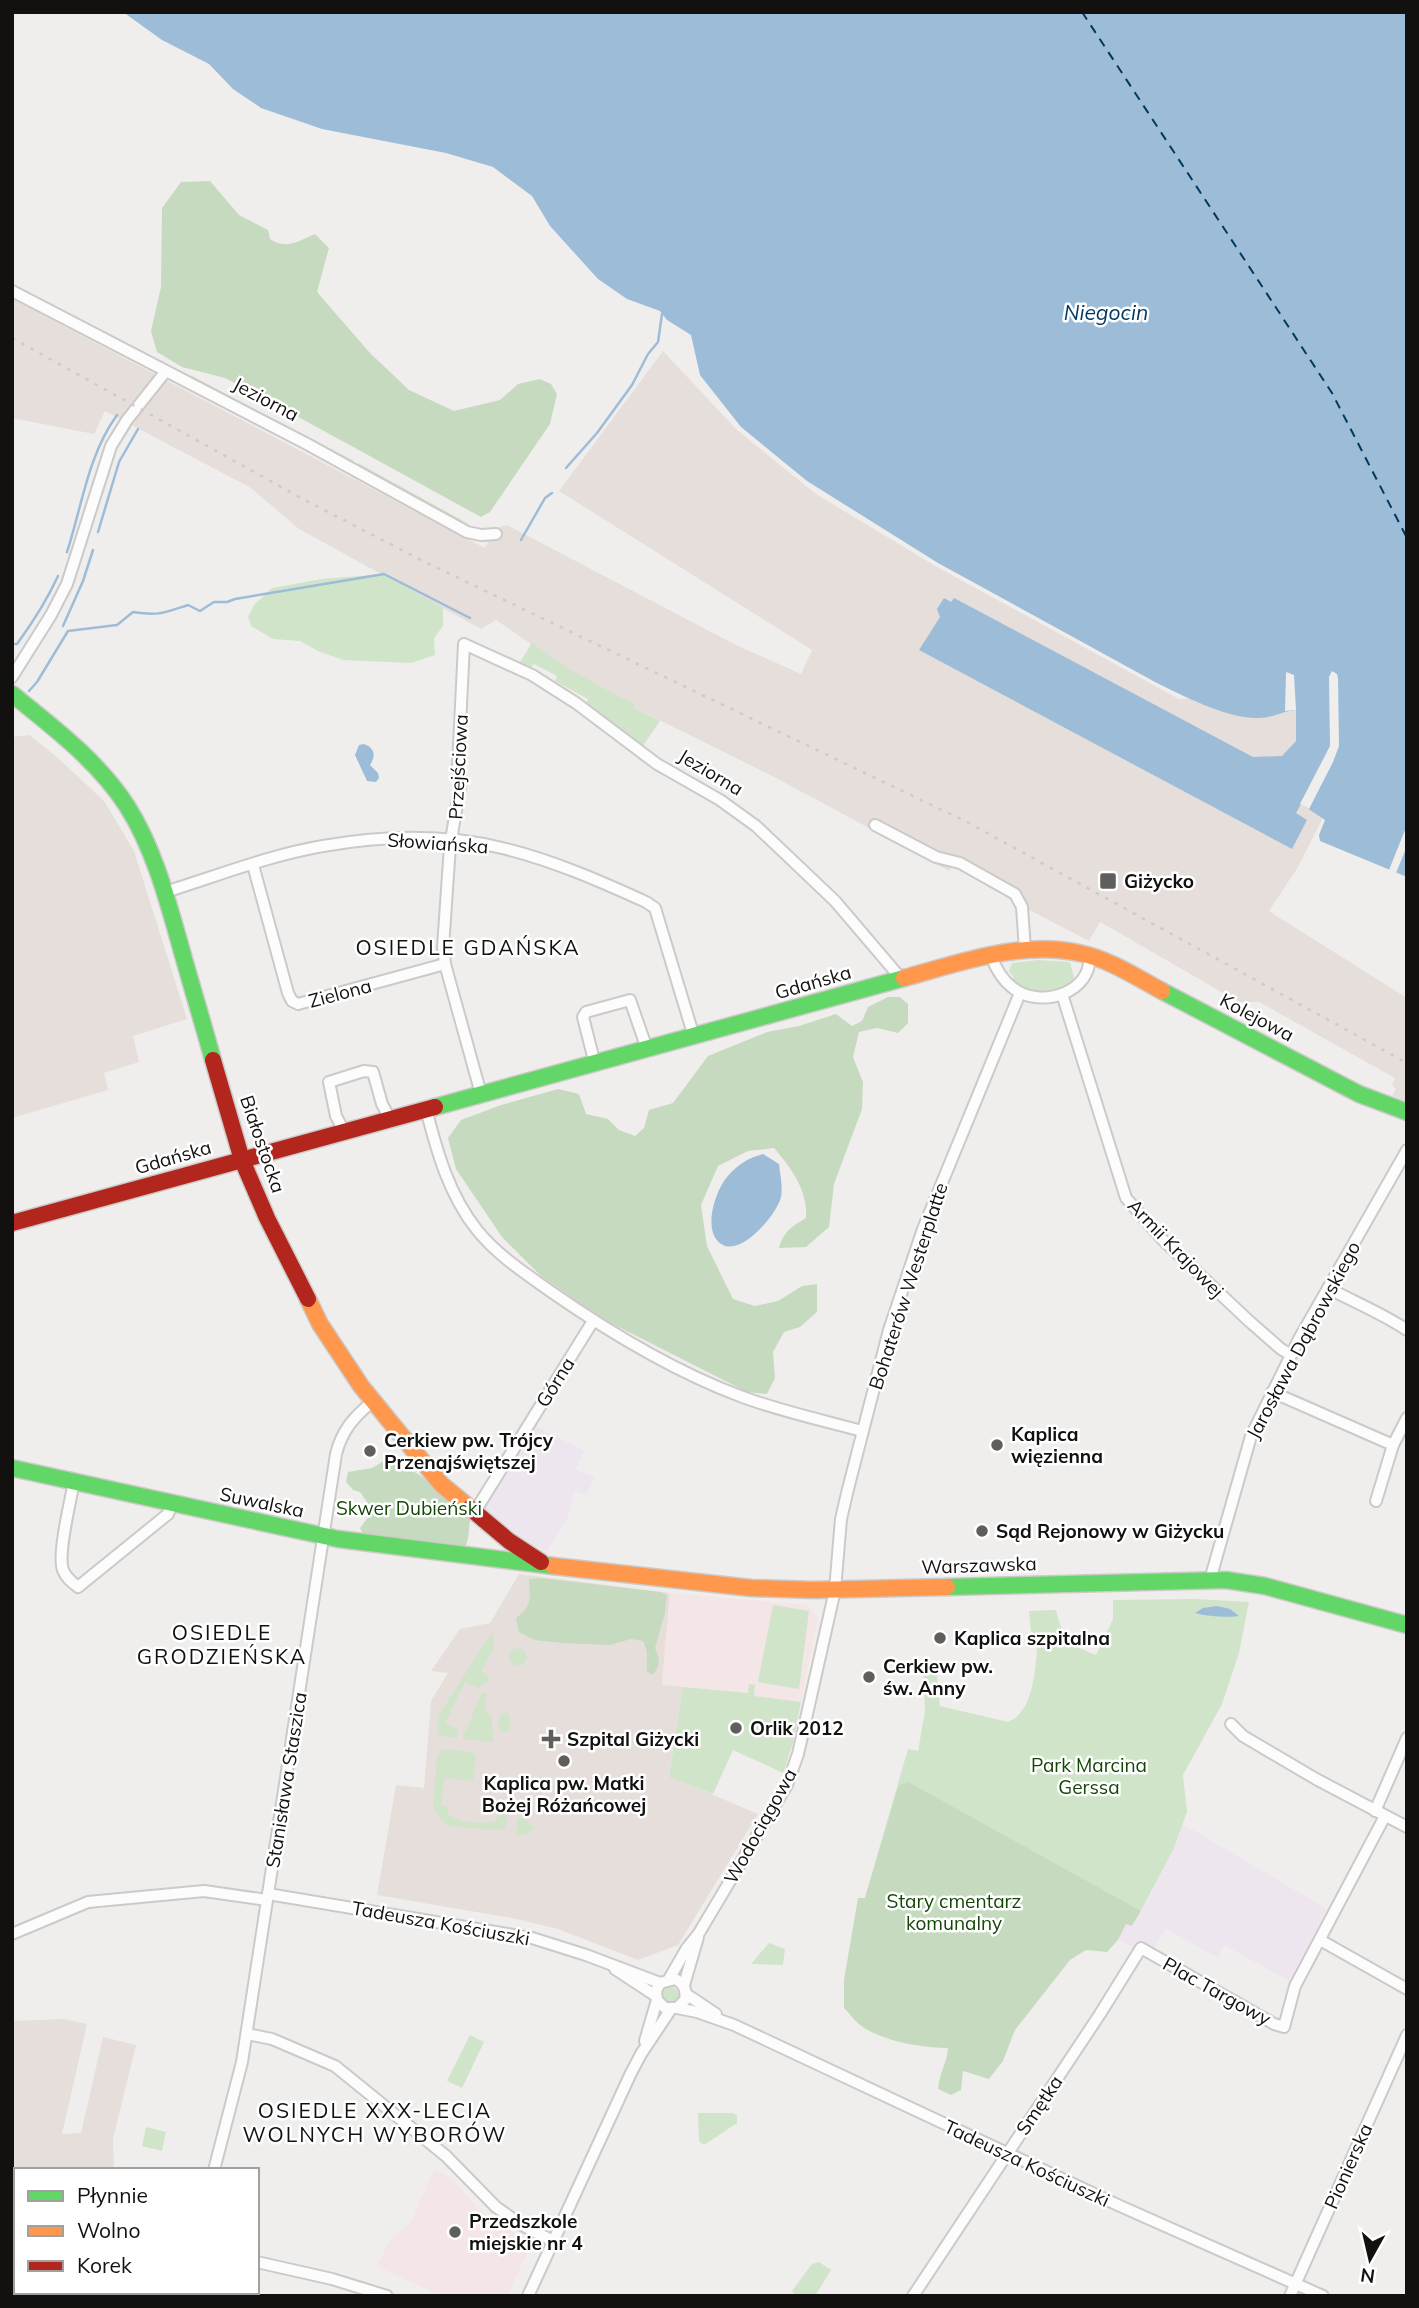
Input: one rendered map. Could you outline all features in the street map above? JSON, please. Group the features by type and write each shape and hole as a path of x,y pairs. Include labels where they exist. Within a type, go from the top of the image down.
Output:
{"street":[{"name":"Jeziorna","path":"12,291 467,532 481,536 496,534"},
{"path":"12,677 67,584 111,446 123,425 166,371"},
{"name":"Jeziorna","path":"464,644 532,675 576,703 657,764 720,800 756,826 835,901 900,977"},
{"name":"Przejściowa","path":"464,644 458,766 461,781 453,841 450,846 444,964 481,1094"},
{"name":"Białostocka","path":"12,694 90,761 117,791 148,847 165,892 242,1160 276,1238 320,1324 373,1401 441,1484 509,1541 548,1566"},
{"path":"875,825 936,857 945,857 960,863 1015,894 1022,907 1025,950"},
{"name":"Słowiańska","path":"165,892 313,848 346,843 398,838 453,841 503,848 624,892 655,908 694,1037"},
{"name":"Zielona","path":"253,865 292,1001 298,1004 444,964"},
{"name":"Gdańska","path":"12,1223 694,1037 900,977 1025,950 1049,949 1089,954"},
{"path":"991,957 1005,981 1020,993 1034,998 1072,990 1088,973 1089,954"},
{"name":"Kolejowa","path":"1089,954 1359,1094 1407,1112"},
{"name":"Bohaterów Westerplatte","path":"835,1590 841,1519 889,1330 923,1230 1020,993"},
{"name":"Armii Krajowej","path":"1062,994 1126,1198 1171,1247 1249,1321 1291,1355"},
{"path":"595,1064 583,1017 586,1012 630,1000 647,1049"},
{"path":"344,1131 336,1116 329,1082 364,1071 373,1072 382,1104 390,1119"},
{"path":"426,1109 442,1167 463,1209 477,1231 500,1254 593,1321 659,1357 741,1396 862,1431"},
{"name":"Jarosława Dąbrowskiego","path":"1210,1580 1251,1436 1291,1355 1407,1150"},
{"path":"1328,1288 1407,1329"},
{"name":"Górna","path":"474,1513 593,1321"},
{"path":"1272,1392 1394,1445"},
{"name":"Stanisława Staszica","path":"215,2168 243,2062 340,1441 350,1422 373,1401"},
{"path":"1376,1501 1394,1445 1407,1418"},
{"name":"Suwalska","path":"12,1468 324,1536 548,1566"},
{"path":"74,1481 62,1569 78,1587 168,1514 172,1503"},
{"name":"Warszawska","path":"548,1566 751,1588 835,1590 1210,1580 1265,1586 1407,1625"},
{"name":"Wodociągowa","path":"665,1981 699,1933 792,1772 835,1590"},
{"path":"1231,1724 1243,1736 1407,1827"},
{"path":"1407,1738 1380,1813 1320,1940 1407,1989"},
{"name":"Tadeusza Kościuszki","path":"12,1934 88,1902 204,1891 267,1897 513,1933 665,1981"},
{"name":"Wodociągowa","path":"685,1990 699,1933"},
{"name":"Plac Targowy","path":"1141,1948 1274,2024 1284,2026 1295,1986 1320,1940"},
{"name":"Smętka","path":"913,2296 1141,1948"},
{"name":"Tadeusza Kościuszki","path":"610,1965 656,1998"},
{"path":"528,2295 641,2054 656,1998 665,1981 675,1979 685,1990 682,2005 674,2009 641,2054"},
{"name":"Tadeusza Kościuszki","path":"685,1990 734,2025"},
{"path":"656,1998 665,2008 674,2009"},
{"name":"Tadeusza Kościuszki","path":"674,2009 697,2012 734,2025 1006,2153 1323,2296"},
{"path":"247,2034 272,2039 335,2066 446,2156 496,2207 520,2224 553,2241"},
{"name":"Pionierska","path":"1290,2296 1407,2035"},
{"path":"259,2262 332,2279 387,2296"}],"shaded area":[{"path":"12,299 485,548 496,528 507,525 736,645 801,674 812,650 559,491 663,351 737,430 816,494 937,567 1179,699 1274,693 1350,712 1334,796 1298,867 1269,911 1407,998 1407,1102 1392,1095 1396,1089 1392,1085 1395,1078 1259,1002 1239,1002 1100,922 1089,941 1012,901 1011,895 980,878 979,880 952,866 949,871 776,778 633,707 634,704 563,666 496,620 481,629 299,529 251,488 105,411 94,434 12,418"},
{"path":"29,735 104,801 134,851 187,1019 133,1036 139,1062 104,1073 108,1090 12,1118 12,737"},
{"path":"536,1426 585,1451 576,1469 595,1478 586,1495 574,1491 568,1517 547,1552 524,1540 483,1506 531,1429"},
{"name":"Szpital Giżycki","path":"519,1574 670,1593 662,1684 683,1687 669,1776 758,1814 678,1945 638,1960 558,1929 512,1918 377,1895 396,1785 424,1788 431,1701 448,1673 431,1671 460,1629 490,1623"},
{"path":"670,1593 808,1605 818,1617 801,1702 753,1696 749,1685 749,1693 662,1685"},
{"path":"1183,1824 1327,1909 1289,1981 1224,1945 1218,1958 1166,1929 1153,1950 1136,1949 1118,1940 1126,1923 1133,1926 1154,1889"},
{"path":"64,2019 87,2024 62,2134 81,2133 103,2037 136,2045 113,2139 114,2168 14,2168 14,2238 12,2137 18,2136 12,2136 12,2021"},
{"name":"Przedszkole miejskie nr 4","path":"434,2170 452,2178 480,2211 531,2244 507,2296 441,2296 377,2266 389,2241 411,2222"}],"green space":[{"path":"210,181 239,215 268,230 270,239 287,244 315,234 329,248 317,292 370,353 409,390 454,411 500,400 518,384 540,379 551,384 557,394 550,424 490,512 481,517 225,378 182,367 157,352 151,331 161,287 162,208 181,182"},
{"path":"192,376 354,461 351,463 187,377"},
{"path":"358,463 469,524 443,514 358,467"},
{"path":"384,574 443,608 443,626 434,638 435,655 411,663 343,660 300,641 273,639 251,626 248,617 254,605 272,588 322,579"},
{"path":"532,643 582,676 635,704 633,707 660,721 642,747 585,705 588,699 555,681 557,676 534,664 531,667 520,662"},
{"path":"1038,960 1070,962 1075,981 1061,990 1035,992 1012,980 1014,978 1009,971 1012,963"},
{"path":"888,997 900,997 908,1004 908,1023 898,1033 877,1028 859,1032 853,1057 863,1082 862,1109 834,1184 829,1227 806,1247 779,1248 789,1230 806,1218 806,1208 797,1180 774,1148 748,1151 718,1166 701,1205 707,1246 733,1299 755,1306 778,1301 802,1286 817,1284 817,1312 800,1327 784,1332 773,1352 775,1378 767,1394 747,1392 599,1317 540,1275 502,1237 456,1169 448,1138 461,1120 501,1105 558,1089 579,1094 586,1114 608,1119 619,1130 635,1136 644,1128 649,1110 673,1103 708,1056 767,1032 799,1026 836,1014 852,1026 862,1021 868,1007"},
{"name":"Skwer Dubieński","path":"384,1461 421,1476 470,1520 465,1547 455,1550 363,1534 360,1528 373,1511 360,1492 353,1490 346,1482 348,1472 372,1468"},
{"path":"540,1578 667,1595 655,1648 659,1662 655,1672 652,1675 647,1671 647,1651 643,1641 631,1639 610,1645 562,1643 534,1640 519,1632 516,1618 529,1601 529,1579"},
{"name":"Park Marcina Gerssa","path":"1195,1599 1249,1602 1239,1653 1222,1704 1183,1775 1187,1812 1173,1850 1141,1911 1096,1888 863,1904 908,1749 918,1751 925,1711 923,1664 936,1665 940,1706 1008,1722 1024,1708 1032,1687 1038,1641 1031,1631 1029,1611 1056,1610 1061,1627 1073,1644 1096,1655 1113,1619 1113,1600"},
{"path":"773,1605 809,1611 799,1689 758,1682"},
{"path":"494,1634 494,1648 481,1671 489,1675 487,1682 478,1688 465,1682 445,1723 458,1729 457,1738 437,1735 439,1715 490,1635"},
{"path":"518,1648 524,1651 527,1657 524,1663 518,1666 512,1663 509,1657 512,1651"},
{"name":"Orlik 2012","path":"749,1684 755,1685 754,1696 801,1702 793,1743 783,1773 733,1750 713,1794 669,1777 683,1687 748,1693"},
{"path":"487,1692 485,1710 492,1717 493,1742 463,1739 481,1694"},
{"path":"501,1714 509,1715 511,1729 504,1733 499,1722"},
{"path":"442,1749 472,1752 476,1757 473,1781 444,1778 441,1805 447,1806 448,1814 477,1823 495,1821 500,1814 508,1814 505,1828 499,1830 449,1826 439,1818 433,1805 437,1758"},
{"name":"Stary cmentarz komunalny","path":"908,1782 1141,1911 1132,1926 1126,1924 1118,1940 1107,1952 1086,1950 1070,1960 1015,2030 1003,2061 989,2079 963,2071 961,2090 951,2095 938,2089 948,2048 914,2045 879,2035 860,2025 844,2008 844,1980 858,1898 865,1898 899,1785"},
{"path":"518,1818 523,1818 535,1829 528,1834 516,1835"},
{"path":"769,1943 785,1949 783,1965 751,1964"},
{"path":"668,1987 674,1987 679,1995 677,2001 668,2003 663,1998 663,1992"},
{"path":"470,2035 484,2042 462,2088 447,2081"},
{"path":"698,2113 732,2113 737,2115 737,2123 704,2145 699,2141"},
{"path":"146,2127 166,2132 162,2151 142,2146"},
{"path":"819,2262 831,2270 815,2296 796,2296 792,2291 812,2264"}],"water":[{"name":"Niegocin","path":"123,12 1407,12 1407,877 1320,841 1319,835 1325,820 1301,804 1296,813 1307,820 1292,849 919,650 940,617 937,609 944,598 951,602 954,598 1253,757 1282,756 1296,741 1296,710 1264,718 1247,717 1220,711 1179,694 938,563 807,481 741,427 700,375 691,335 667,320 660,311 627,299 598,279 550,226 532,196 493,167 446,153 322,129 261,108 233,89 209,64 162,40"},
{"path":"364,744 373,753 370,765 378,773 376,782 367,781 355,755 359,745"},
{"path":"763,1154 779,1164 782,1189 778,1204 766,1222 749,1239 731,1247 723,1245 716,1239 711,1222 718,1192 722,1183 735,1169"},
{"path":"1217,1606 1230,1609 1239,1616 1195,1613 1203,1608"}],"pier":[{"path":"1332,671 1338,678 1339,746 1309,809 1300,804 1330,746 1329,677"},
{"path":"1286,672 1294,675 1296,710 1285,711"},
{"path":"1407,825 1407,846 1396,873 1389,870"}],"waterway":[{"path":"566,468 597,433 632,385 648,354 658,342 662,314"},
{"path":"67,552 92,464 117,415"},
{"path":"98,532 119,462 138,429"},
{"path":"521,540 545,498 552,493"},
{"path":"63,626 93,550"},
{"path":"29,691 68,631 117,625 133,612 161,613 188,605 200,611 214,602 227,602 384,574 470,618"},
{"path":"12,644 17,644 29,627 58,576"}],"ferry route":[{"path":"1082,12 1332,393 1407,538"}],"railway":[{"path":"12,338 303,499 423,561 967,822 1407,1063"}],"traffic: fast":[{"path":"12,694 89,759 127,806 136,822 164,889 213,1060"},
{"path":"435,1107 904,978"},
{"path":"1162,991 1359,1094 1407,1112"},
{"path":"12,1468 338,1539 553,1566"},
{"path":"947,1587 1226,1580 1265,1586 1407,1625"}],"traffic: slow":[{"path":"904,978 990,955 1035,949 1057,950 1101,960 1162,991"},
{"path":"308,1299 320,1324 361,1386 441,1484 470,1508"},
{"path":"553,1566 751,1588 813,1590 947,1587"}],"traffic: jam":[{"path":"213,1060 242,1160 267,1218 308,1299"},
{"path":"12,1223 435,1107"},
{"path":"470,1508 509,1541 541,1562"}],"place":[{"name":"Giżycko","path":"1108,881"},
{"name":"Kaplica więzienna","path":"997,1445"},
{"name":"Cerkiew pw. Trójcy Przenajświętszej","path":"370,1451"},
{"name":"Sąd Rejonowy w Giżycku","path":"982,1531"},
{"name":"Kaplica szpitalna","path":"940,1638"},
{"name":"Cerkiew pw. św. Anny","path":"869,1677"},
{"name":"Orlik 2012","path":"736,1728"},
{"name":"Szpital Giżycki","path":"551,1739"},
{"name":"Kaplica pw. Matki Bożej Różańcowej","path":"564,1761"},
{"name":"Przedszkole miejskie nr 4","path":"455,2232"}],"district":[{"name":"OSIEDLE GDAŃSKA","path":"468,947"},
{"name":"OSIEDLE GRODZIEŃSKA","path":"222,1644"},
{"name":"OSIEDLE XXX-LECIA WOLNYCH WYBORÓW","path":"375,2122"}]}
